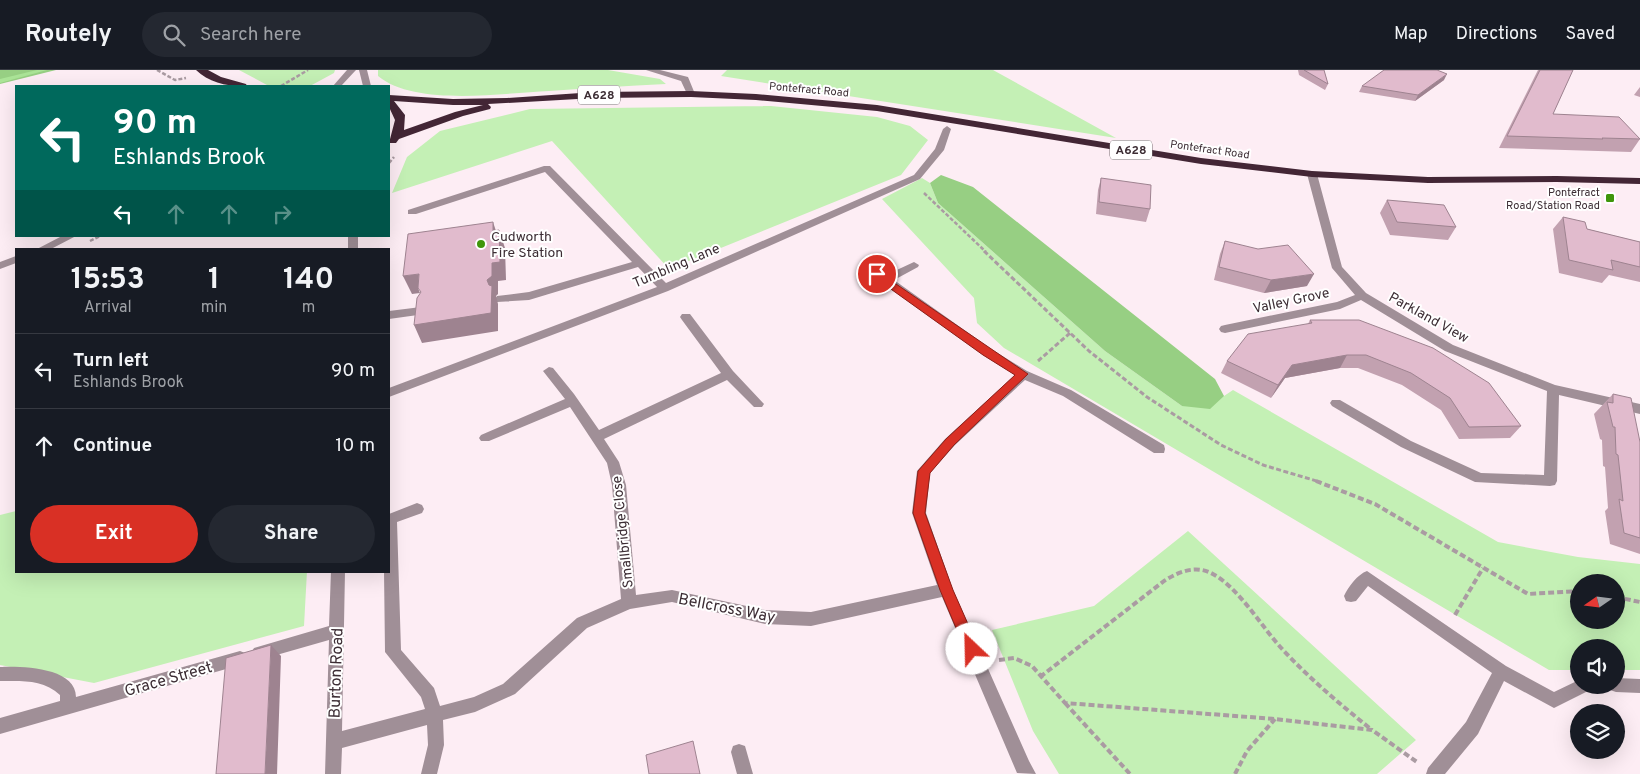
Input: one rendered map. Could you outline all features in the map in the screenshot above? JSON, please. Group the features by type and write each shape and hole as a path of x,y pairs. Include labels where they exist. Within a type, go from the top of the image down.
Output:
{"highway":[{"path":"201,70 220,83 235,85"},
{"name":"Pontefract Road","path":"390,100 424,102 507,101 595,95 691,94 818,102 877,108 1201,161 1312,174 1428,180 1557,179 1640,181"},
{"path":"390,101 401,117 400,127 392,140"},
{"name":"Pontefract Road","path":"392,140 459,114 507,101"}],"street":[{"path":"338,85 352,70"},
{"path":"363,70 367,85"},
{"path":"650,70 684,79 691,94"},
{"name":"Tumbling Lane","path":"390,393 664,288 918,177 939,150 948,129"},
{"path":"412,212 547,168 664,288"},
{"name":"Parkland View","path":"1312,174 1337,268 1362,296 1448,348 1553,389 1640,409"},
{"path":"44,248 69,237"},
{"path":"0,266 15,259"},
{"path":"501,300 529,296 640,263"},
{"path":"886,280 914,265"},
{"path":"868,269 987,352 1022,374 1067,393 1159,449"},
{"name":"Valley Grove","path":"1224,329 1340,305 1362,296"},
{"path":"390,315 421,311"},
{"path":"686,317 729,374 758,404"},
{"name":"Smallbridge Close","path":"549,371 571,399 614,462 619,484 629,603"},
{"path":"596,438 729,374"},
{"path":"1022,374 950,442 924,471 919,513 946,590 1023,767 1028,774"},
{"path":"1336,403 1406,444 1480,478 1550,481 1553,389"},
{"path":"486,438 571,399"},
{"path":"417,508 390,519 394,652 428,693 435,715 436,745 428,774"},
{"name":"Burton Road","path":"333,774 338,573"},
{"path":"1351,596 1367,577 1502,671 1554,700 1570,692"},
{"name":"Bellcross Way","path":"333,742 475,704 509,689 582,623 629,603 672,596 766,617 811,619 946,590"},
{"name":"Grace Street","path":"0,726 336,631"},
{"path":"1434,774 1472,728 1502,671"},
{"path":"0,674 37,675 59,683 68,692 68,706"},
{"path":"1625,685 1640,686"},
{"path":"739,752 745,774"}],"path":[{"path":"283,85 308,70"},
{"path":"911,180 931,202 1089,352 1147,397 1222,445 1263,465 1335,487 1375,504 1528,594 1570,592"},
{"path":"1022,374 1070,333"},
{"path":"1446,631 1483,568"},
{"path":"1040,677 1177,572 1193,570 1209,573 1223,582 1279,646 1339,703 1372,730 1434,774"},
{"path":"1625,600 1640,602"},
{"path":"979,664 1014,658 1032,666 1130,774"},
{"path":"1065,703 1275,718 1372,730"},
{"path":"1235,774 1251,744 1275,718"}],"green space":[{"path":"0,70 56,70 0,84"},
{"path":"239,70 335,70 334,73 312,85 267,85"},
{"path":"378,70 608,70 660,79 666,84 484,95 436,95 414,92 394,86 378,76"},
{"path":"727,70 993,70 1116,138 721,76"},
{"path":"771,106 877,117 910,126 928,140 901,175 669,269 552,141 392,193 407,157 440,131 530,109"},
{"path":"941,175 973,187 1215,379 1224,396 1210,409 1182,406 1105,351 938,203 930,183"},
{"path":"922,178 930,183 938,203 1105,351 1182,406 1224,396 1233,390 1498,542 1578,557 1640,564 1640,670 1625,670 1625,639 1570,639 1570,670 1549,670 1004,348 977,323 974,298 882,199"},
{"path":"15,511 15,573 307,573 304,626 94,683 0,665 0,515"},
{"path":"1188,531 1416,740 1377,774 1059,774 1033,731 992,630 1094,606"}],"building":[{"path":"1304,70 1324,70 1328,84"},
{"path":"1384,70 1437,70 1447,74 1418,95 1362,86"},
{"path":"1540,70 1573,70 1553,114 1619,117 1640,139 1507,136"},
{"path":"1101,178 1151,185 1150,209 1099,202"},
{"path":"1387,200 1444,205 1456,227 1397,222"},
{"path":"1563,217 1585,222 1587,229 1640,242 1640,267 1611,260 1613,270 1569,260"},
{"name":"Cudworth Fire Station","path":"493,222 493,231 499,230 500,262 492,263 492,276 487,280 489,285 492,286 491,313 414,325 417,298 421,292 418,288 419,274 403,276 408,234"},
{"path":"1225,241 1258,249 1288,245 1314,274 1271,280 1219,267"},
{"path":"1310,320 1359,320 1433,348 1489,383 1521,426 1469,427 1450,398 1411,373 1366,355 1347,355 1292,365 1278,385 1227,361 1248,334 1312,323"},
{"path":"1613,394 1631,398 1640,442 1640,538 1624,533 1619,499 1623,501 1618,455 1616,454 1615,427 1613,427 1607,402 1613,403"},
{"path":"271,645 265,774 216,774 226,658"},
{"path":"693,741 700,774 649,774 646,755"}],"waterway":[{"path":"0,81 44,70"}],"place":[{"name":"Pontefract Road/Station Road","path":"1610,198"},
{"name":"Cudworth Fire Station","path":"481,244"}],"route":[{"path":"877,274 987,352 1022,374 950,442 924,471 919,513 946,590 972,649"}]}
